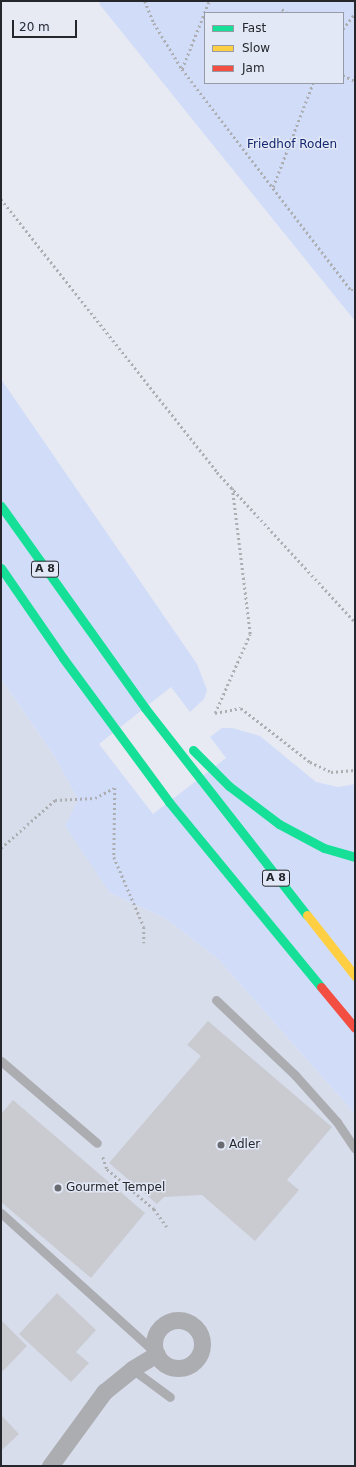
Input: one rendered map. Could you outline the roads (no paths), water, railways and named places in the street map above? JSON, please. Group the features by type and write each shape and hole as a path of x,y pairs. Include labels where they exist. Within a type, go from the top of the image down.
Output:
{"highway":[{"name":"A 8","path":"1,506 90,632 148,705 198,779 355,976"},
{"path":"1,568 169,802 355,1028"},
{"path":"148,705 176,731"},
{"path":"186,742 210,770 279,824 324,848 355,857"}],"street":[{"path":"50,1466 104,1392 132,1369 157,1354"}],"lane":[{"path":"216,1000 295,1075 337,1122 355,1149"},
{"path":"1,1061 97,1143"},
{"path":"1,1213 157,1354"},
{"path":"132,1369 170,1397"}],"place":[{"name":"Adler","path":"221,1145"},
{"name":"Gourmet Tempel","path":"58,1188"}],"park label":[{"name":"Friedhof Roden","path":"292,145"}]}
